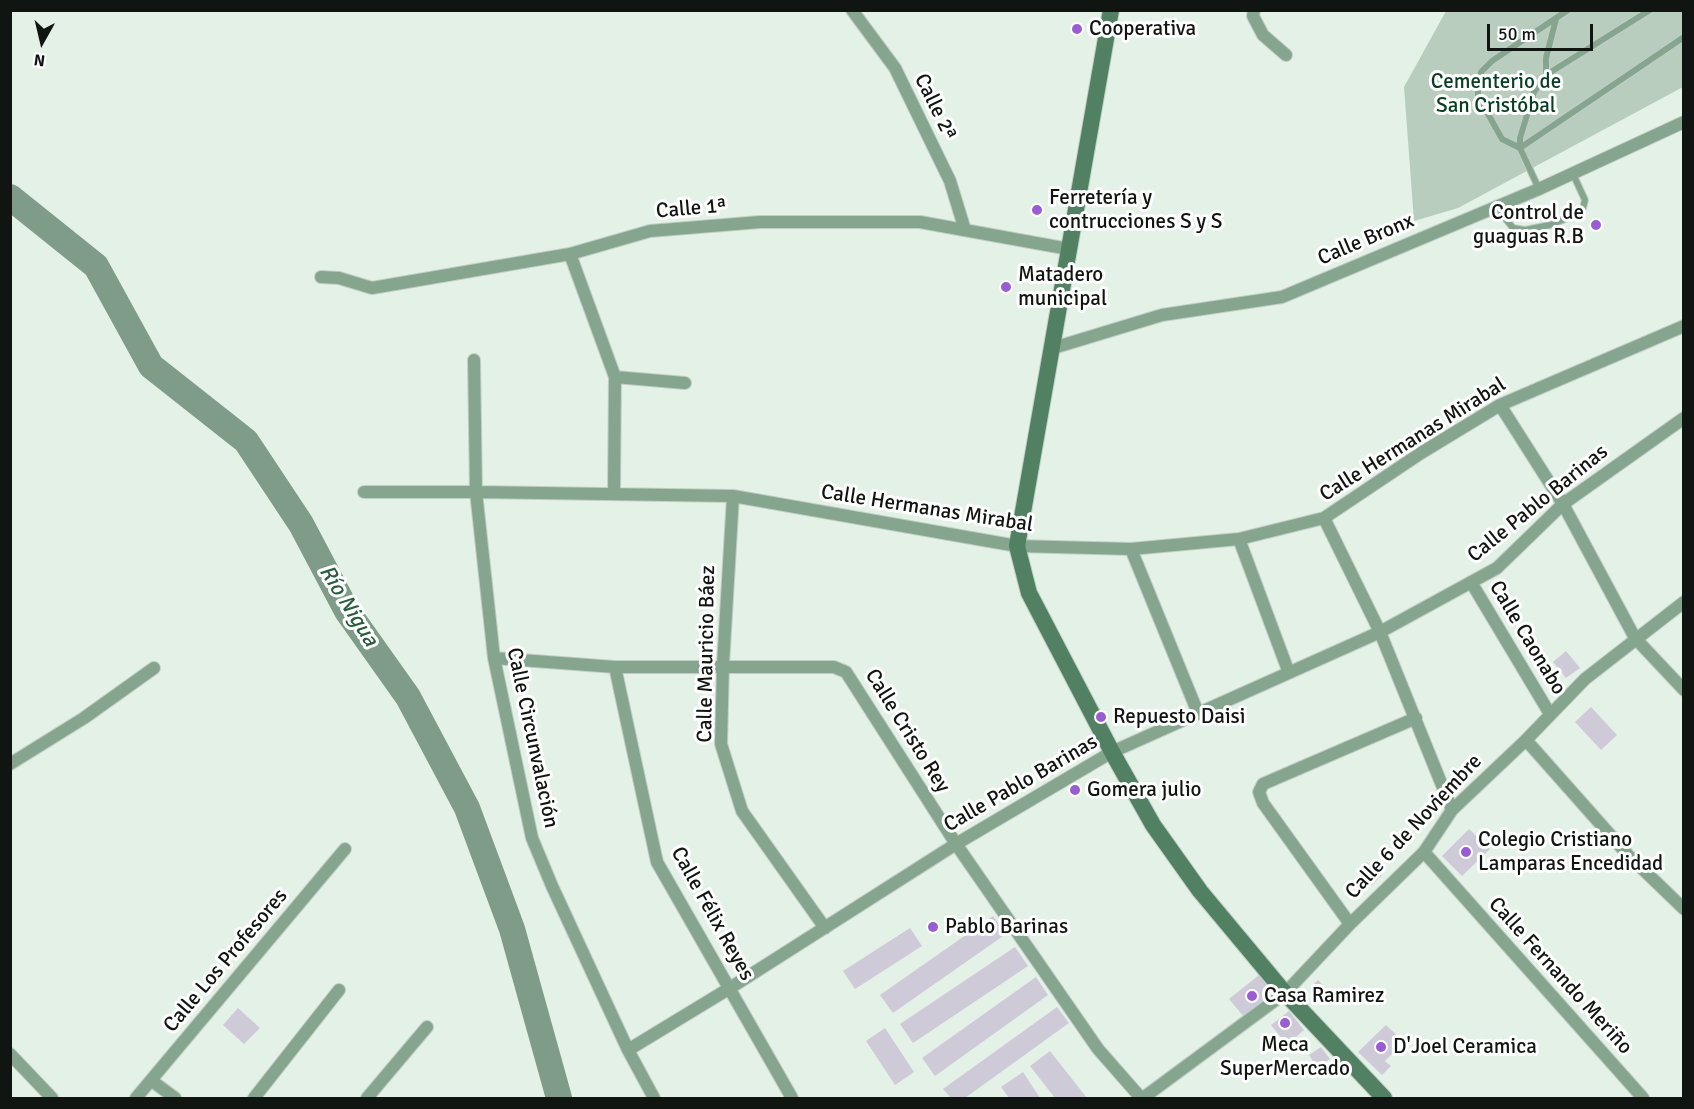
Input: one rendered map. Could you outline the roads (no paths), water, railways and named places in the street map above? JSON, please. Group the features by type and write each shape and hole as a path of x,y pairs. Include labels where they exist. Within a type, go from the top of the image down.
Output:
{"main road":[{"path":"1111,10 1017,546 1029,593 1153,825 1200,891 1286,993 1384,1098"}],"street":[{"name":"Calle 2ª","path":"852,10 894,68 950,181 965,231"},
{"path":"1254,10 1253,16 1263,34 1286,55"},
{"name":"Calle Bronx","path":"1050,349 1162,315 1282,297 1539,189 1683,122"},
{"name":"Calle 1ª","path":"321,277 339,278 372,288 570,254 650,231 760,222 920,222 1069,249"},
{"path":"570,254 615,377 614,494"},
{"name":"Calle Hermanas Mirabal","path":"364,492 733,496 1017,546 1131,549 1239,539 1324,518 1421,453 1500,405 1683,326"},
{"name":"Calle Circunvalación","path":"474,360 476,492 494,658 532,837 552,886 628,1050 654,1098"},
{"path":"615,377 685,383"},
{"path":"1500,405 1563,504 1635,638 1683,690"},
{"name":"Calle Pablo Barinas","path":"628,1050 956,844 1112,752 1380,632 1497,568 1563,504 1683,418"},
{"name":"Calle Mauricio Báez","path":"733,496 723,665 722,744 742,811 825,928"},
{"path":"1324,518 1380,632 1452,810"},
{"path":"1239,539 1289,673"},
{"path":"1131,549 1198,714"},
{"name":"Calle Caonabo","path":"1471,582 1550,714"},
{"name":"Calle 6 de Noviembre","path":"1142,1098 1286,993 1350,924 1424,852 1452,810 1526,740 1585,679 1683,602"},
{"name":"Calle Cristo Rey","path":"494,658 615,667 723,665 834,667 846,672 956,844 1098,1049 1142,1098"},
{"name":"Calle Félix Reyes","path":"615,667 657,862 792,1098"},
{"path":"10,764 84,718 154,669"},
{"path":"1350,924 1263,802 1259,792 1263,784 1416,718"},
{"path":"1526,740 1628,855 1683,909"},
{"name":"Calle Los Profesores","path":"136,1098 345,849"},
{"name":"Calle Fernando Meriño","path":"1424,852 1643,1098"},
{"path":"254,1098 339,990"},
{"path":"367,1098 427,1027"},
{"path":"10,1054 52,1098"},
{"path":"152,1081 175,1098"}],"lane":[{"path":"1520,148 1502,139 1478,96 1480,72 1492,61 1568,10"},
{"path":"1539,189 1520,148 1534,92 1546,75 1650,10"},
{"path":"1546,75 1546,58 1556,19"},
{"path":"1520,148 1683,37"},
{"path":"1496,207 1513,228 1525,230 1550,225 1580,213 1585,200 1572,173"}],"waterway":[{"name":"Río Nigua","path":"10,197 96,266 151,366 246,441 301,524 347,611 408,697 467,808 512,929 559,1098"}],"place":[{"name":"Cooperativa","path":"1077,29"},
{"name":"Ferretería y contrucciones S y S","path":"1037,210"},
{"name":"Control de guaguas R.B","path":"1596,225"},
{"name":"Matadero municipal","path":"1006,287"},
{"name":"Repuesto Daisi","path":"1101,717"},
{"name":"Gomera julio","path":"1075,790"},
{"name":"Colegio Cristiano Lamparas Encedidad","path":"1466,852"},
{"name":"Pablo Barinas","path":"933,927"},
{"name":"Casa Ramirez","path":"1252,996"},
{"name":"Meca SuperMercado","path":"1285,1023"},
{"name":"D'Joel Ceramica","path":"1381,1047"}],"park label":[{"name":"Cementerio de San Cristóbal","path":"1496,94"}]}
